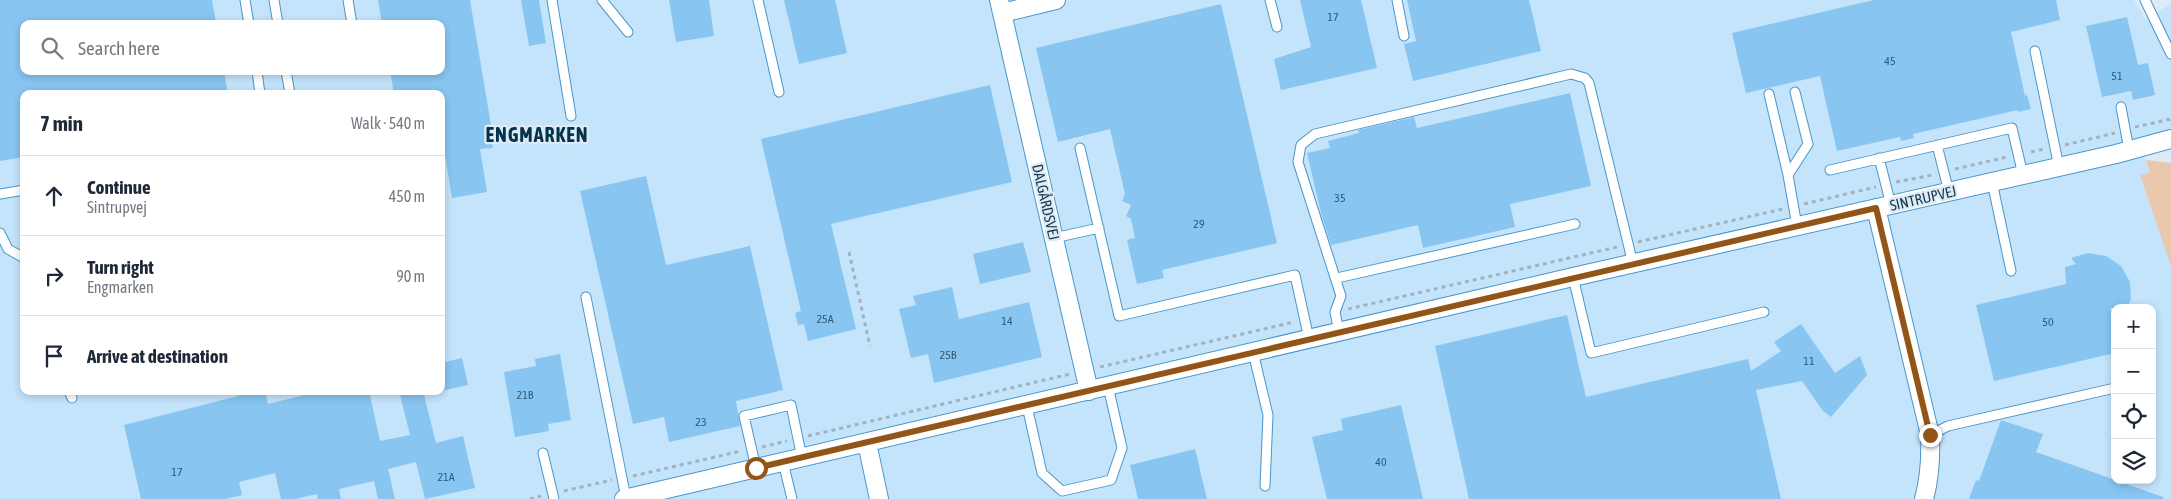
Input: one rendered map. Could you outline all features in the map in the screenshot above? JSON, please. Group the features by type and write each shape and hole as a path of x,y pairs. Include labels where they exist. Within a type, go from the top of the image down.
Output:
{"street":[{"name":"DALGÅRDSVEJ","path":"1056,0 1001,6 1089,391"},
{"name":"SINTRUPVEJ","path":"625,499 1573,277 2059,167 2171,139"},
{"path":"1884,207 1930,435 1931,459 1924,499"},
{"path":"867,443 879,499"}],"lane":[{"path":"245,0 248,20"},
{"path":"274,0 277,20"},
{"path":"348,0 351,20"},
{"path":"552,0 571,116"},
{"path":"602,0 628,32"},
{"path":"758,0 779,92"},
{"path":"1270,0 1277,27"},
{"path":"1397,0 1404,36"},
{"path":"2145,0 2171,54"},
{"path":"2035,50 2059,167"},
{"path":"1340,332 1335,312 1341,296 1337,278 1298,162 1301,145 1315,134 1571,74 1585,78 1589,83 1633,264"},
{"path":"258,75 259,90"},
{"path":"287,75 289,90"},
{"path":"1788,175 1808,144 1795,92"},
{"path":"1769,94 1798,226"},
{"path":"2121,106 2129,150"},
{"path":"1830,170 2012,128 2023,175"},
{"path":"1938,145 1949,192"},
{"path":"1080,148 1119,316 1294,275 1309,339"},
{"path":"1879,158 1884,207"},
{"path":"1992,182 2012,271"},
{"path":"0,194 20,191"},
{"path":"1337,278 1575,224"},
{"path":"1054,238 1099,228"},
{"path":"0,233 8,249 20,256"},
{"path":"1573,277 1592,353 1764,312"},
{"path":"586,297 625,499"},
{"path":"1253,352 1268,415 1265,486"},
{"path":"1027,406 1042,473 1062,491 1111,480 1122,448 1108,386"},
{"path":"1930,435 1948,426 2111,389"},
{"path":"756,468 744,416 791,405 802,458"},
{"path":"543,453 554,499"},
{"path":"783,462 792,499"}],"path":[{"path":"849,252 870,346"}],"shaded area":[{"path":"0,0 2134,0 2145,19 2171,4 2171,139 2142,147 2171,246 2171,499 0,499"},
{"path":"2146,160 2171,163 2171,266 2140,175 2150,173"}],"building":[{"path":"0,0 212,0 215,20 20,20 20,75 225,75 227,90 20,90 20,158 0,161"},
{"path":"378,0 470,0 493,137 491,137 493,148 480,149 487,192 452,198 445,155 445,90 393,90 391,75 445,75 445,20 381,20"},
{"path":"521,0 539,0 546,43 529,46"},
{"path":"669,0 709,0 714,36 676,42"},
{"path":"784,0 835,0 847,53 799,64"},
{"path":"1300,0 1361,0 1377,68 1281,90 1274,59 1311,47"},
{"path":"1407,0 1529,0 1541,51 1413,81 1404,44 1416,41"},
{"path":"1874,0 2056,0 2060,20 2011,32 2025,96 2027,95 2031,109 2018,112 2018,110 1913,134 1914,138 1901,141 1900,137 1837,151 1820,76 1746,93 1732,33"},
{"path":"1221,4 1277,243 1162,270 1164,278 1137,284 1127,240 1135,238 1131,219 1126,216 1131,205 1122,201 1125,194 1110,129 1058,142 1036,48"},
{"path":"2127,17 2138,65 2148,63 2155,95 2133,100 2131,91 2102,97 2086,26"},
{"path":"990,85 1012,182 831,224 856,329 808,341 804,324 798,325 795,313 801,311 761,139"},
{"path":"1570,93 1591,186 1510,204 1515,227 1423,248 1418,225 1331,245 1321,213 1307,153 1330,148 1328,141 1359,133 1358,130 1414,117 1417,128"},
{"path":"646,176 666,265 750,246 783,390 736,401 740,426 669,442 664,417 633,424 580,191"},
{"path":"1023,242 1031,272 980,284 973,254"},
{"path":"2088,253 2106,256 2121,266 2130,282 2131,299 2129,304 2111,304 2111,354 1994,381 1976,305 2066,284 2065,267 2076,264 2071,258"},
{"path":"952,287 959,319 1029,302 1042,357 934,383 928,354 911,358 899,309 916,305 913,296"},
{"path":"1567,315 1586,397 1748,359 1751,371 1781,351 1774,342 1801,324 1835,373 1860,356 1867,375 1831,417 1823,411 1802,381 1756,390 1781,499 1469,499 1435,346"},
{"path":"560,354 571,420 548,424 549,431 515,437 504,372 536,366 535,359"},
{"path":"462,358 468,385 445,390 445,362"},
{"path":"242,395 266,395 268,404 305,395 370,395 380,441 410,435 400,395 424,395 436,443 463,436 475,488 425,499 416,462 388,469 395,499 378,499 374,481 339,489 341,499 318,499 317,494 295,499 281,499 275,473 239,482 242,495 225,499 141,499 124,425"},
{"path":"1401,405 1423,499 1327,499 1312,437 1343,430 1341,419"},
{"path":"2001,420 2043,434 2036,452 2111,479 2111,484 2126,484 2163,497 2163,499 1969,499 1976,480 1979,481"},
{"path":"1195,449 1207,499 1138,499 1130,465"}],"district":[{"name":"ENGMARKEN","path":"537,134"}],"route":[{"path":"756,468 1876,208 1930,435"}]}
